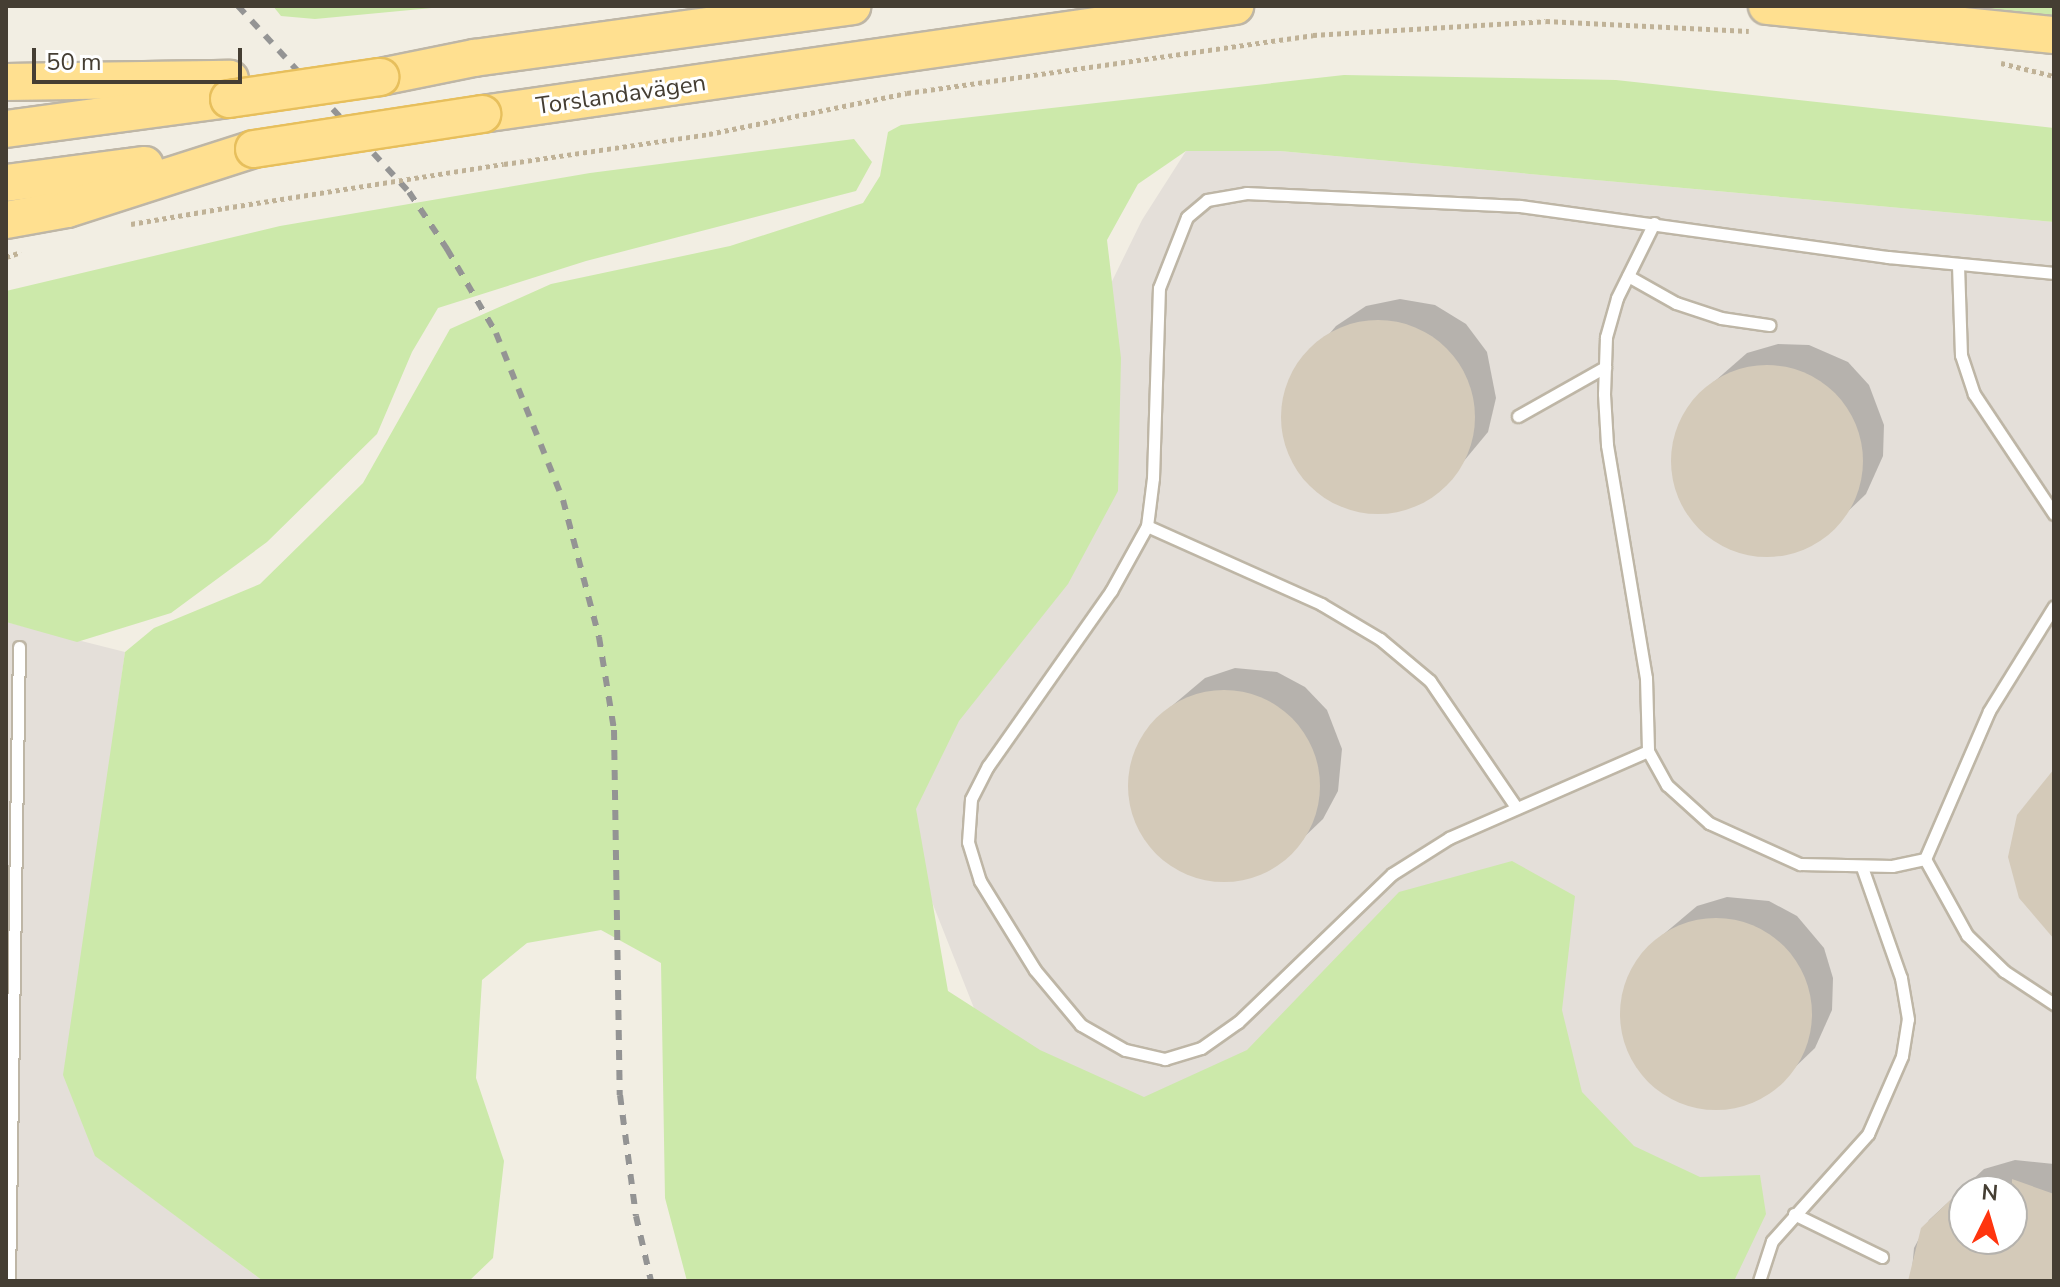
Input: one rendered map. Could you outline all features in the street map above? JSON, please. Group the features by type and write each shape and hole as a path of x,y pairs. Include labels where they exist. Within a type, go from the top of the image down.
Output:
{"main road":[{"path":"6,129 230,89 380,77 474,58 852,6"},
{"name":"Torslandavägen","path":"6,183 1235,6"},
{"path":"1760,19 2054,35"},
{"path":"6,82 230,89"},
{"path":"6,220 67,209 254,149"}],"lane":[{"path":"1648,751 1449,838 1392,874 1238,1022 1201,1048 1165,1059 1125,1050 1081,1025 1035,970 980,881 968,842 971,799 988,766 1111,591 1147,526 1153,478 1159,288 1187,217 1207,200 1246,193 1520,206 1958,265 2054,273"},
{"path":"1654,223 1628,276 1606,337 1605,367 1607,445 1646,678 1648,751 1667,785 1709,823 1800,864 1862,867 1925,859"},
{"path":"1958,265 1961,355 1974,394 2054,514"},
{"path":"1628,276 1676,303 1721,318 1769,325"},
{"path":"1518,416 1605,367"},
{"path":"1147,526 1321,604 1380,639 1430,681 1516,807"},
{"path":"1925,859 1989,711 2054,606"},
{"path":"9,1281 19,647"},
{"path":"1925,859 1967,935 2004,971 2054,1004"},
{"path":"1759,1281 1772,1241 1868,1134 1902,1056 1908,1019 1901,978 1862,867"},
{"path":"1794,1214 1882,1257"}],"path":[{"path":"225,208 709,134 938,88 1313,35 1546,21 1760,19"},
{"path":"1995,62 2054,76"}],"shaded area":[{"path":"1186,151 1280,151 2054,222 2054,1281 1089,1281 1044,1185 896,811 1070,367 1142,220"},
{"path":"6,622 125,652 94,876 96,1156 263,1281 6,1281"}],"green space":[{"path":"273,6 453,6 315,19 281,16"},
{"path":"1935,6 2054,6 2054,21"},
{"path":"1344,75 1616,80 2054,128 2054,222 1280,151 1186,151 1138,184 1107,240 1121,358 1118,491 1068,584 959,721 916,809 948,991 1040,1050 1144,1097 1247,1050 1399,892 1512,861 1575,896 1562,1010 1582,1092 1634,1146 1700,1177 1760,1175 1766,1214 1734,1281 687,1281 665,1198 661,963 601,930 527,943 482,980 476,1078 504,1161 493,1258 469,1281 263,1281 95,1156 63,1075 125,652 154,628 260,584 363,483 450,329 551,284 730,246 863,203 880,176 888,132 901,125"},
{"path":"854,139 872,162 856,191 586,261 438,308 412,352 377,434 267,542 171,613 77,642 6,622 6,291 280,226 590,173"}],"building":[{"path":"1378,320 1415,328 1446,349 1467,380 1475,417 1467,454 1446,485 1415,506 1378,514 1341,506 1310,485 1289,454 1281,417 1289,380 1310,349 1341,328"},
{"path":"1767,365 1804,372 1835,393 1856,424 1863,461 1856,498 1835,529 1804,550 1767,557 1730,550 1699,529 1678,498 1671,461 1678,424 1699,393 1730,372"},
{"path":"1224,690 1243,691 1261,697 1292,718 1313,749 1319,767 1319,805 1313,823 1292,854 1261,875 1243,881 1224,882 1205,881 1187,875 1156,854 1135,823 1129,805 1128,786 1129,767 1135,749 1156,718 1187,697 1205,691"},
{"path":"2054,769 2054,939 2019,898 2008,857 2017,815"},
{"path":"1716,918 1735,919 1753,925 1784,946 1805,977 1811,995 1811,1033 1805,1051 1784,1082 1753,1103 1735,1109 1716,1110 1697,1109 1679,1103 1648,1082 1627,1051 1621,1033 1620,1014 1621,995 1627,977 1648,946 1679,925 1697,919"},
{"path":"2028,1185 2054,1194 2054,1281 1908,1281 1921,1228 1948,1202 1948,1255 2028,1255"}],"railway":[{"path":"238,6 409,192 447,249 496,333 563,500 599,637 614,730 620,1095 636,1216 651,1281"}]}
